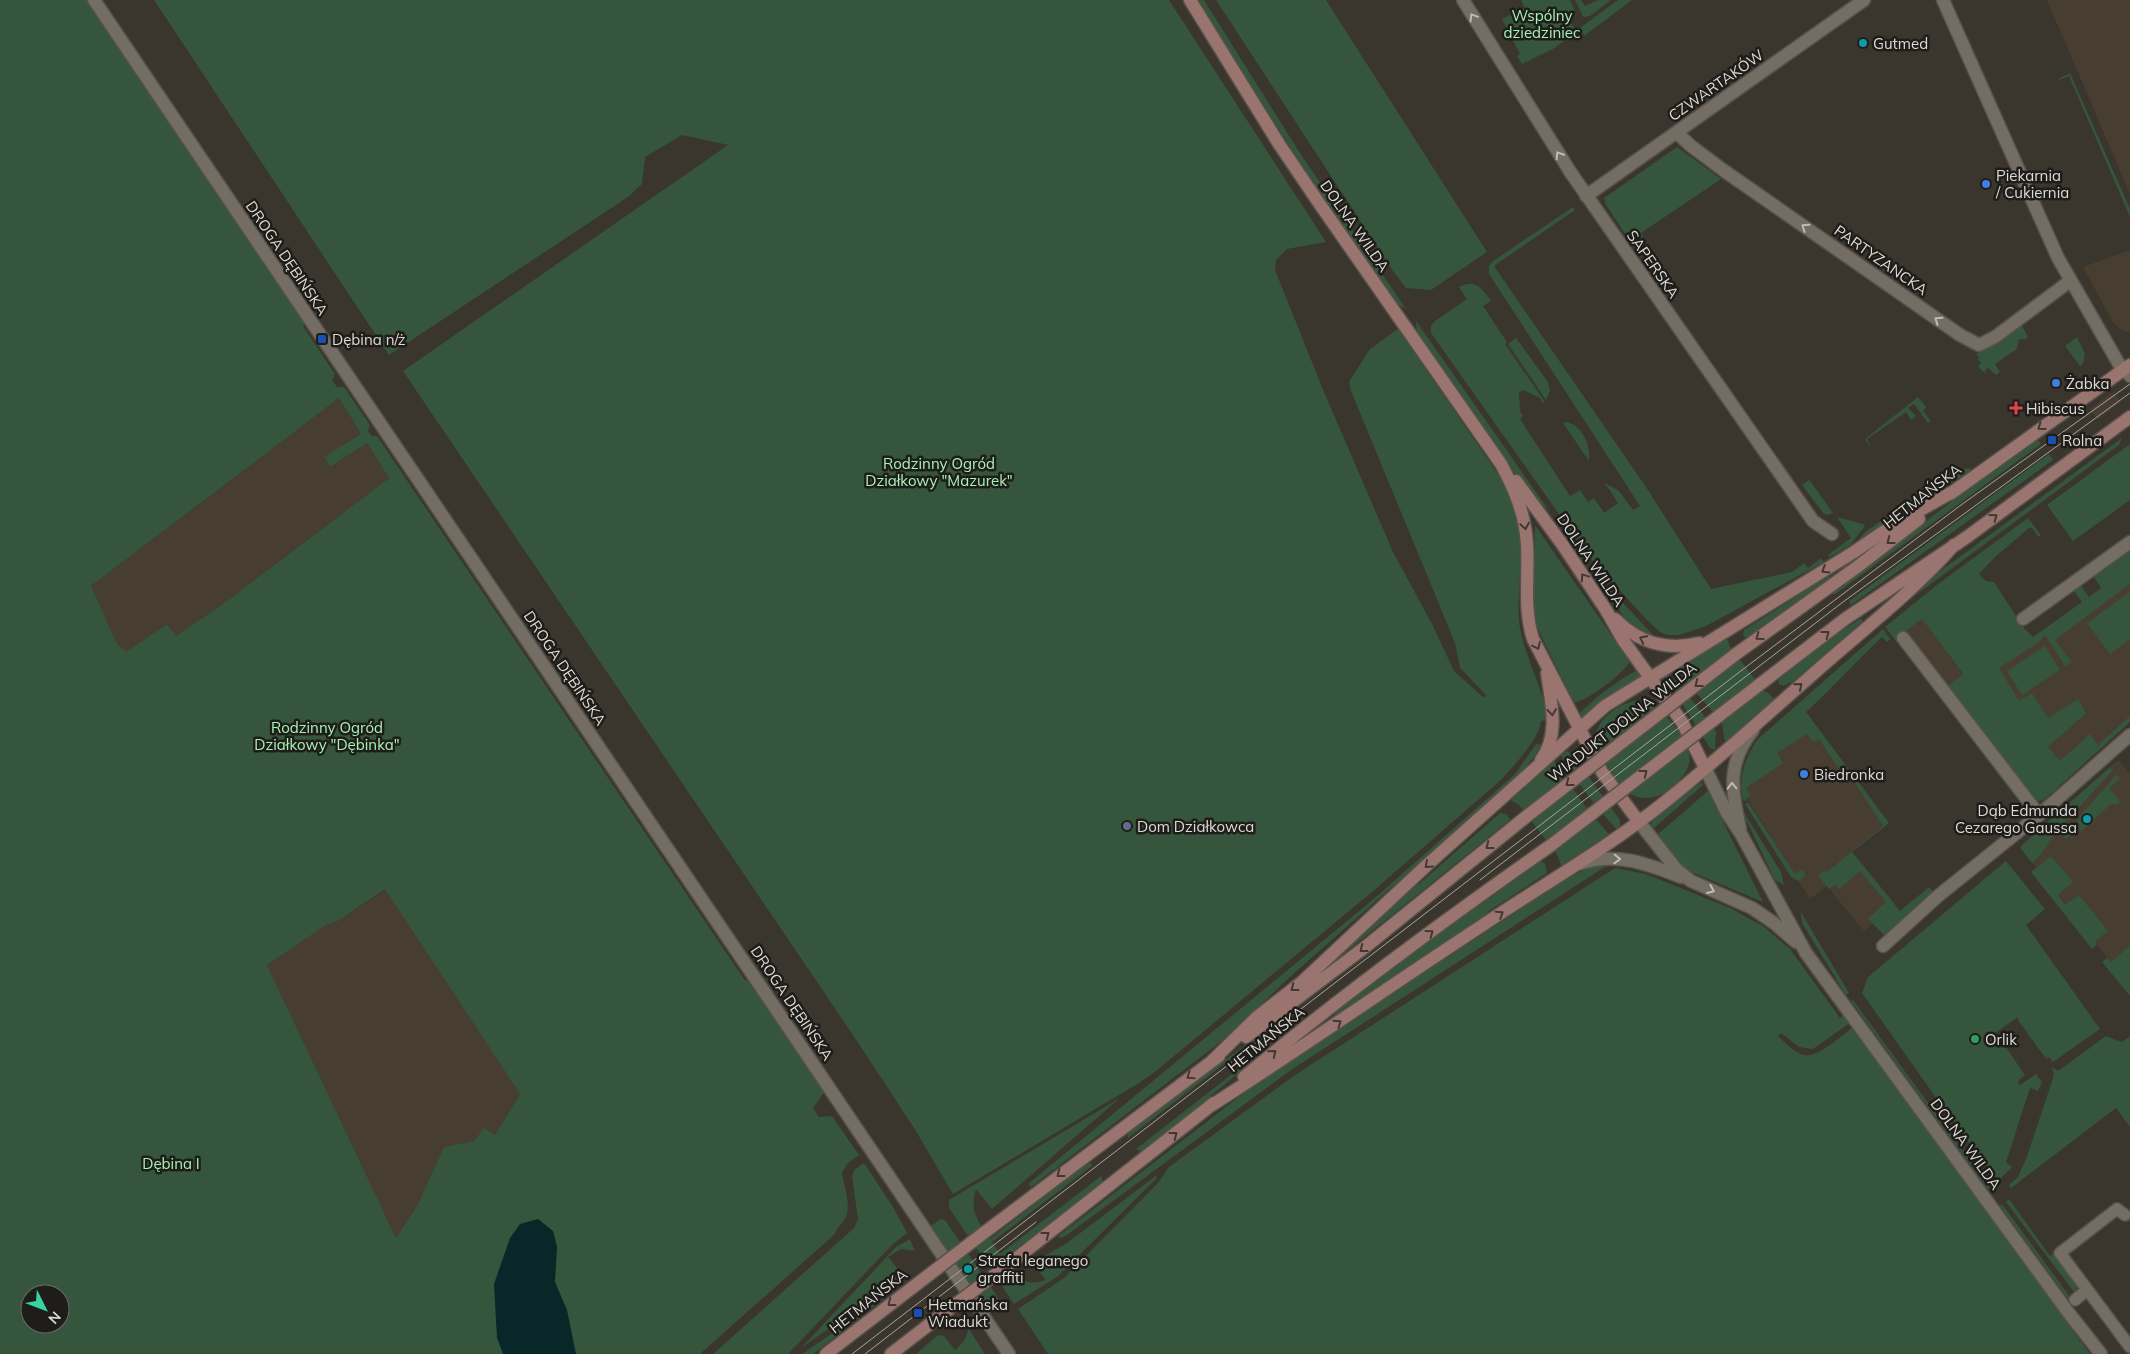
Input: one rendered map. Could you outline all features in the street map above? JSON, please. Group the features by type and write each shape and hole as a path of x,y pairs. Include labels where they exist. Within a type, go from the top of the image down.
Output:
{"main road":[{"name":"DOLNA WILDA","path":"1190,0 1279,144 1321,206 1501,464 1537,508 1606,610 1623,640 1690,734 1705,768"},
{"name":"HETMAŃSKA","path":"1736,654 1857,567 1956,490 2128,370"},
{"path":"1209,1107 1639,822 1868,629 1933,569 1954,545 2127,422"},
{"name":"DOLNA WILDA","path":"1501,464 1521,506 1527,543 1527,619 1533,639 1602,772 1639,822"},
{"path":"1213,1060 1257,1017 1302,982 1427,865 1608,704 1854,552 1892,526 1956,490"},
{"name":"HETMAŃSKA","path":"891,1354 1209,1107 1284,1044 1387,964 1550,846 1845,619 1954,545"},
{"path":"1606,610 1628,631 1651,644 1675,647 1707,642"},
{"name":"WIADUKT DOLNA WILDA","path":"1527,816 1736,654"},
{"path":"1530,774 1545,755 1552,733 1552,711 1545,664"},
{"name":"HETMAŃSKA","path":"826,1354 984,1232 1364,948 1527,816"}],"street":[{"name":"DROGA DĘBIŃSKA","path":"94,0 1009,1354"},
{"name":"SAPERSKA","path":"1463,0 1586,196 1813,521 1832,534"},
{"name":"CZWARTAKÓW","path":"1586,196 1864,0"},
{"path":"1943,0 2070,281 2119,364 2128,370"},
{"name":"PARTYZANCKA","path":"1678,132 1690,146 1723,170 1960,335 1979,345 1995,336 2070,281"},
{"path":"2023,619 2130,542"},
{"path":"1903,638 2039,815"},
{"path":"1740,834 1733,794 1733,771 1744,743 1762,719"},
{"path":"1883,946 1938,896 2039,815 2130,735"},
{"name":"DOLNA WILDA","path":"1705,768 1726,813 1740,834 1806,953 2068,1312 2101,1354"},
{"name":"DOLNA WILDA","path":"1639,822 1672,866 1691,881 1752,908 1774,923 1806,953"},
{"path":"1570,868 1597,860 1627,859 1648,864 1691,881"},
{"path":"2125,1215 2117,1209 2060,1253 2130,1347"}],"shaded area":[{"path":"2047,0 2130,0 2130,194"},
{"path":"2130,250 2130,331 2125,332 2114,324 2083,267"},
{"path":"2113,392 2121,402 2098,419 2090,409"},
{"path":"339,398 361,434 324,458 330,467 367,443 389,478 227,601 176,636 167,624 126,653 117,645 91,586"},
{"path":"2130,568 2130,722 2112,738 2039,792 1966,686"},
{"path":"1922,619 1963,675 1946,687 1905,632"},
{"path":"1805,711 1889,823 1852,852 1895,904 1864,931 1827,886 1810,899 1740,787 1768,738"},
{"path":"2118,760 2130,774 2130,986 2021,849 2021,846"},
{"path":"386,889 520,1094 495,1135 484,1129 474,1141 444,1147 418,1204 396,1238 267,965 326,925 338,921"}],"green space":[{"path":"0,0 87,0 305,324 303,326 335,374 332,380 337,387 344,387 370,425 368,431 372,436 377,436 744,979 748,981 825,1091 813,1108 819,1117 832,1116 859,1155 847,1164 842,1173 847,1212 845,1219 835,1234 700,1354 0,1354","holes":["339,398 361,434 324,457 330,467 367,443 389,478 227,601 176,636 167,624 126,652 117,644 91,586","385,889 520,1094 495,1135 484,1128 474,1141 444,1147 418,1204 396,1238 267,965 326,925 338,921"]},
{"name":"Rodzinny Ogród Działkowy \"Mazurek\"","path":"154,0 1169,0 1326,242 1287,249 1276,260 1275,270 1324,392 1393,552 1432,624 1454,671 1484,698 1486,695 1460,668 1455,643 1351,391 1349,382 1370,349 1398,329 1502,480 1515,514 1519,532 1521,560 1518,609 1520,628 1546,708 1548,720 1541,721 1531,744 1501,780 1372,892 1156,1071 953,1194 914,1128 857,1041 403,371 728,145 682,135 645,157 642,184 628,197 389,355"},
{"path":"1198,0 1204,0 1298,150 1406,309 1397,304 1320,192"},
{"path":"1216,0 1326,0 1487,252 1431,290 1406,288"},
{"name":"Wspólny dziedziniec","path":"1521,0 1570,0 1575,10 1567,15 1576,32 1553,49 1522,64 1517,56 1520,54 1502,19 1525,8"},
{"path":"1575,0 1581,0 1585,6 1598,0 1611,0 1590,16 1583,17"},
{"path":"1618,0 1632,0 1584,36 1580,28"},
{"path":"2070,73 2130,209 2130,217 2069,76 2058,79"},
{"path":"1677,147 1721,179 1641,233 1643,236 1634,247 1606,205 1604,198"},
{"path":"1573,207 1575,210 1494,266 1646,487 1711,589 1792,572 1804,563 1808,568 1821,558 1824,562 1704,627 1679,635 1667,635 1660,632 1590,558 1431,333 1431,326 1435,321 1467,299 1459,287 1469,284 1478,286 1491,301 1483,306 1507,342 1505,344 1545,402 1543,403 1540,398 1523,390 1519,393 1520,411 1523,416 1520,419 1570,496 1580,490 1588,502 1594,498 1604,513 1618,503 1605,483 1619,491 1633,510 1640,506 1489,274 1489,266 1493,261"},
{"path":"1416,321 1550,512 1525,488 1417,333"},
{"path":"2018,324 2022,326 2028,337 2026,339 2019,339 2017,349 1995,364 2000,372 1996,375 1988,368 1985,371 1987,375 1978,367 1981,362 1976,355"},
{"path":"2077,337 2085,354 2083,364 2080,366 2065,346"},
{"path":"1516,338 1548,382 1550,391 1546,400 1508,344"},
{"path":"1918,397 1926,407 1923,411 1931,421 1928,423 1914,404 1908,408 1916,416 1911,420 1906,412 1867,439 1871,448 1865,439"},
{"path":"1563,423 1573,424 1585,437 1589,449 1589,461"},
{"path":"2122,438 2119,445 1901,606 1909,596 1943,569"},
{"path":"2037,439 2041,444 1834,595 1833,593 1982,478"},
{"path":"2130,444 2130,500 2073,541 2047,505"},
{"path":"2049,454 2053,460 1851,605 1849,601"},
{"path":"1970,468 1971,470 1851,549 1865,532 1950,473"},
{"path":"1809,480 1833,513 1824,514 1802,485"},
{"path":"1837,517 1865,526 1850,545 1830,557 1828,555 1851,538"},
{"path":"2028,518 2041,535 2038,537 2032,528 2029,528 1995,557 1979,574 1986,581 1994,582 2023,627 2033,637 2082,602 2074,591 2081,586 2089,597 2101,588 2094,577 2130,551 2130,584 2055,640 2072,662 2065,666 2045,635 2039,642 1999,668 2019,701 2032,693 2048,718 2078,699 2086,713 2048,747 2060,761 2090,734 2099,747 2099,744 2130,716 2130,722 2044,800 2034,802 1946,687 1963,674 1922,619 1898,637 1916,662 1914,664 1885,627 1938,584"},
{"path":"1535,525 1630,662 1604,686 1581,701 1574,703 1535,623 1533,603"},
{"path":"1591,569 1656,640 1649,638 1628,623"},
{"path":"1829,576 1831,578 1746,638 1743,635 1744,630 1799,595 1799,593"},
{"path":"2130,592 2130,639 2110,654 2087,623"},
{"path":"1862,619 1862,622 1791,683 1784,686 1779,684 1778,679 1832,637"},
{"path":"1883,629 1890,639 1887,642 1882,637 1806,712 1889,823 1852,852 1900,911 1929,887 1934,893 1886,937 1868,919 1886,902 1860,871 1839,889 1835,885 1829,889 1818,876 1823,871 1827,872 1883,826 1846,769 1837,766 1819,739 1813,742 1807,734 1777,753 1783,763 1746,788 1751,796 1746,799 1747,801 1743,800 1741,784 1746,761 1757,740"},
{"path":"1727,638 1730,647 1765,692 1775,698 1725,742 1722,723 1676,669"},
{"path":"2045,646 2060,670 2022,695 2007,671"},
{"path":"1636,671 1640,676 1602,700 1581,719 1579,714 1592,702 1613,685"},
{"path":"1668,674 1679,684 1714,728 1716,732 1715,750 1710,748 1665,676"},
{"path":"1634,701 1649,704 1662,712 1681,735 1689,750 1688,765 1683,776 1667,792 1651,798 1635,796 1622,787 1601,758 1595,741 1599,725 1605,718 1619,707"},
{"path":"1536,744 1541,745 1521,773 1291,976 1223,1040 1031,1187 1028,1184 1376,897 1515,774"},
{"path":"1567,751 1573,755 1620,820 1620,827 1616,829 1580,784 1561,755"},
{"path":"1554,761 1590,813 1609,834 1561,866 1558,856 1519,805 1511,800"},
{"path":"2110,767 2113,770 2064,824 2072,834 2066,839 2057,831 2032,863 2021,849 2021,846"},
{"path":"2117,774 2120,779 2109,788 2120,801 2117,804 2111,804 2080,832 2077,822 2080,816"},
{"path":"1700,783 1704,784 1653,829 1651,824 1653,820"},
{"path":"1708,791 1763,902 1689,871 1681,865 1657,835"},
{"path":"1748,802 1795,874 1803,869 1805,875 1799,881 1791,877 1745,804"},
{"path":"1738,803 1781,872 1784,885 1775,880"},
{"path":"1500,813 1507,814 1510,820 1311,980 1417,884"},
{"path":"2051,856 2073,882 2058,895 2065,905 2079,895 2108,931 2095,941 2097,945 2092,949 2031,872"},
{"path":"1541,861 1545,864 1547,873 1487,912 1488,915 1335,1015 1335,1013 1406,958"},
{"path":"2006,861 2045,909 2026,925 2100,1029 2053,1062 2049,1057 2046,1059 2018,1020 2018,1017 1988,1038 1990,1042 1998,1036 2025,1075 2018,1081 2020,1085 2036,1074 2042,1082 2038,1091 2030,1088 2006,1162 2012,1167 1998,1181 1944,1109 1862,993 1868,977"},
{"path":"1611,863 1291,1070 1067,1235 1062,1238 1057,1237 1244,1093 1287,1063 1568,878 1593,866"},
{"path":"1615,868 1646,874 1730,908 1763,926 1790,949 1840,1018 1844,1015 1850,1023 1813,1049 1799,1047 1781,1033 1778,1036 1797,1052 1810,1055 1823,1050 1853,1027 2090,1354 1048,1354 1018,1309 1064,1278 1158,1183 1169,1167 1295,1075"},
{"path":"1801,912 1849,993 1846,995 1802,923"},
{"path":"2130,946 2130,996 2102,962 2107,958 2111,962"},
{"path":"1324,987 1128,1138 1127,1132"},
{"path":"1853,1000 1990,1188 1988,1189 1851,1001"},
{"path":"2106,1036 2122,1042 2130,1036 2130,1127 2116,1108 2011,1188 2009,1185 2018,1177 2026,1159 2054,1075 2052,1067 2058,1071"},
{"path":"1250,1060 1253,1061 1143,1152 1136,1149"},
{"path":"1120,1098 992,1209 976,1189 974,1210 978,1221 990,1239 1088,1162 1093,1165 992,1242 1000,1254 1101,1176 1103,1182 1006,1257 1002,1257 1010,1269 1020,1278 1025,1281 1038,1282 1046,1280 1032,1263 1067,1243 1157,1175 1156,1179 1057,1277 1014,1304 949,1208 949,1200"},
{"path":"864,1163 893,1207 907,1233 893,1244 788,1354 713,1354 854,1228 858,1219 852,1176 854,1170"},
{"path":"2009,1199 2050,1256 2055,1252 2072,1274 2070,1278 2078,1281 2076,1288 2079,1294 2077,1296 2006,1202"},
{"path":"2002,1204 2073,1301 2069,1300 2000,1206"},
{"path":"941,1219 945,1220 1003,1305 989,1314 929,1227"},
{"path":"910,1239 915,1251 901,1249 888,1257 901,1273 900,1279 801,1348 896,1247"},
{"path":"895,1290 813,1354 802,1354"},
{"path":"969,1329 985,1354 916,1354 938,1335 944,1336 955,1350 964,1341"}],"water":[{"path":"538,1219 553,1231 557,1247 555,1282 567,1310 576,1354 503,1354 497,1338 494,1284 510,1238 520,1224"}],"tram line":[{"path":"852,1354 1746,667 1961,505 2130,384"},
{"path":"1480,880 1843,602 2130,393"},
{"path":"865,1354 1036,1222"}],"place":[{"name":"Gutmed","path":"1863,43"},
{"name":"Piekarnia / Cukiernia","path":"1986,184"},
{"name":"Dębina n/ż","path":"322,339"},
{"name":"Żabka","path":"2056,383"},
{"name":"Hibiscus","path":"2016,408"},
{"name":"Rolna","path":"2052,440"},
{"name":"Biedronka","path":"1804,774"},
{"name":"Dąb Edmunda Cezarego Gaussa","path":"2087,819"},
{"name":"Dom Działkowca","path":"1127,826"},
{"name":"Orlik","path":"1975,1039"},
{"name":"Strefa leganego graffiti","path":"968,1269"},
{"name":"Hetmańska Wiadukt","path":"918,1313"}],"park label":[{"name":"Rodzinny Ogród Działkowy \"Dębinka\"","path":"327,736"},
{"name":"Dębina I","path":"171,1163"}]}
